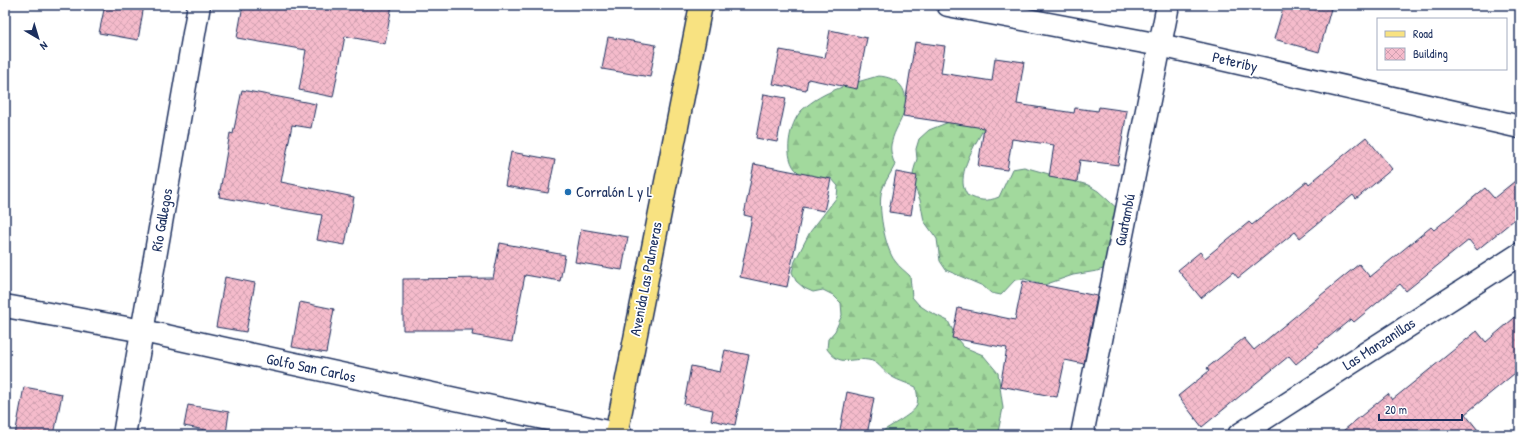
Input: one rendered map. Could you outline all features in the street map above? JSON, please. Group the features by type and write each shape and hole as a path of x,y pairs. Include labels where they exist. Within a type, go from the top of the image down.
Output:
{"main road":[{"name":"Avenida Las Palmeras","path":"617,435 701,5"}],"street":[{"name":"Río Gallegos","path":"124,435 199,5"},
{"name":"Peteriby","path":"948,5 1160,45 1520,127"},
{"name":"Guatambú","path":"1082,435 1168,5"},
{"name":"Las Manzanillas","path":"1239,435 1520,254"},
{"name":"Golfo San Carlos","path":"5,306 143,331 617,435"}],"green space":[{"path":"878,76 892,79 897,82 904,91 905,97 904,112 891,144 891,153 895,165 886,180 881,197 881,216 888,247 891,255 900,267 910,276 912,297 919,305 928,311 948,321 957,339 964,347 983,355 998,373 1003,408 996,435 877,435 914,410 918,397 916,387 891,376 871,361 861,359 841,360 832,355 827,349 828,339 835,331 842,315 841,303 833,295 823,290 813,292 804,288 796,281 792,272 795,261 810,232 837,197 838,186 831,178 814,178 805,176 798,172 793,166 790,159 789,141 797,116 810,103 819,97 838,88"},
{"path":"988,121 965,167 963,184 967,195 975,199 983,200 991,200 999,197 1012,169 1024,167 1088,185 1098,191 1121,212 1106,268 1073,275 1044,285 1025,279 1015,280 1001,295 991,293 983,286 946,270 940,261 937,239 924,221 920,200 912,181 917,159 916,149 919,139 929,130 949,122"}],"building":[{"path":"105,5 144,5 138,40 99,33"},
{"path":"243,5 392,5 385,44 345,36 333,97 299,90 306,50 237,38"},
{"path":"1284,5 1332,5 1319,52 1274,39"},
{"path":"830,30 867,38 857,89 808,79 806,90 773,84 780,50 825,58"},
{"path":"608,37 656,45 650,77 602,69"},
{"path":"915,42 945,46 941,73 992,81 995,58 1024,62 1017,104 1074,113 1075,108 1098,111 1099,107 1127,111 1118,165 1080,160 1077,182 1049,177 1054,145 1012,139 1007,170 978,166 984,128 903,116"},
{"path":"242,90 316,104 311,128 292,125 281,182 354,197 345,245 317,240 322,215 219,197 230,133 233,134"},
{"path":"764,94 786,98 777,142 756,138"},
{"path":"1366,137 1392,169 1356,199 1353,195 1300,238 1295,232 1238,278 1233,272 1201,298 1178,270 1200,252 1205,258 1249,222 1252,225 1307,181 1309,184"},
{"path":"511,152 555,160 548,193 505,186"},
{"path":"754,164 831,179 824,211 803,207 787,287 740,277 752,217 744,215"},
{"path":"896,172 917,176 911,215 889,212"},
{"path":"1520,177 1520,215 1477,250 1469,240 1406,291 1400,284 1354,322 1351,319 1296,364 1289,356 1202,427 1178,396 1209,371 1207,368 1244,338 1254,350 1359,264 1370,277 1431,227 1434,230 1485,188 1494,198"},
{"path":"581,229 628,237 622,270 575,262"},
{"path":"500,243 565,255 560,281 525,275 512,342 472,335 473,330 403,330 403,279 493,278"},
{"path":"225,277 255,283 246,332 216,327"},
{"path":"1023,281 1097,296 1084,364 1065,360 1057,397 1000,386 1007,348 952,338 958,308 1015,320"},
{"path":"300,302 334,309 326,353 292,347"},
{"path":"1520,313 1520,369 1465,414 1482,435 1338,435 1388,394 1392,400 1477,331 1486,342"},
{"path":"725,350 749,355 735,425 711,420 713,410 684,404 691,366 720,372"},
{"path":"24,387 62,394 54,435 15,435"},
{"path":"847,392 874,398 867,435 839,435"},
{"path":"188,405 229,412 226,434 184,426"}],"place":[{"name":"Corralón L y L","path":"568,192"}]}
